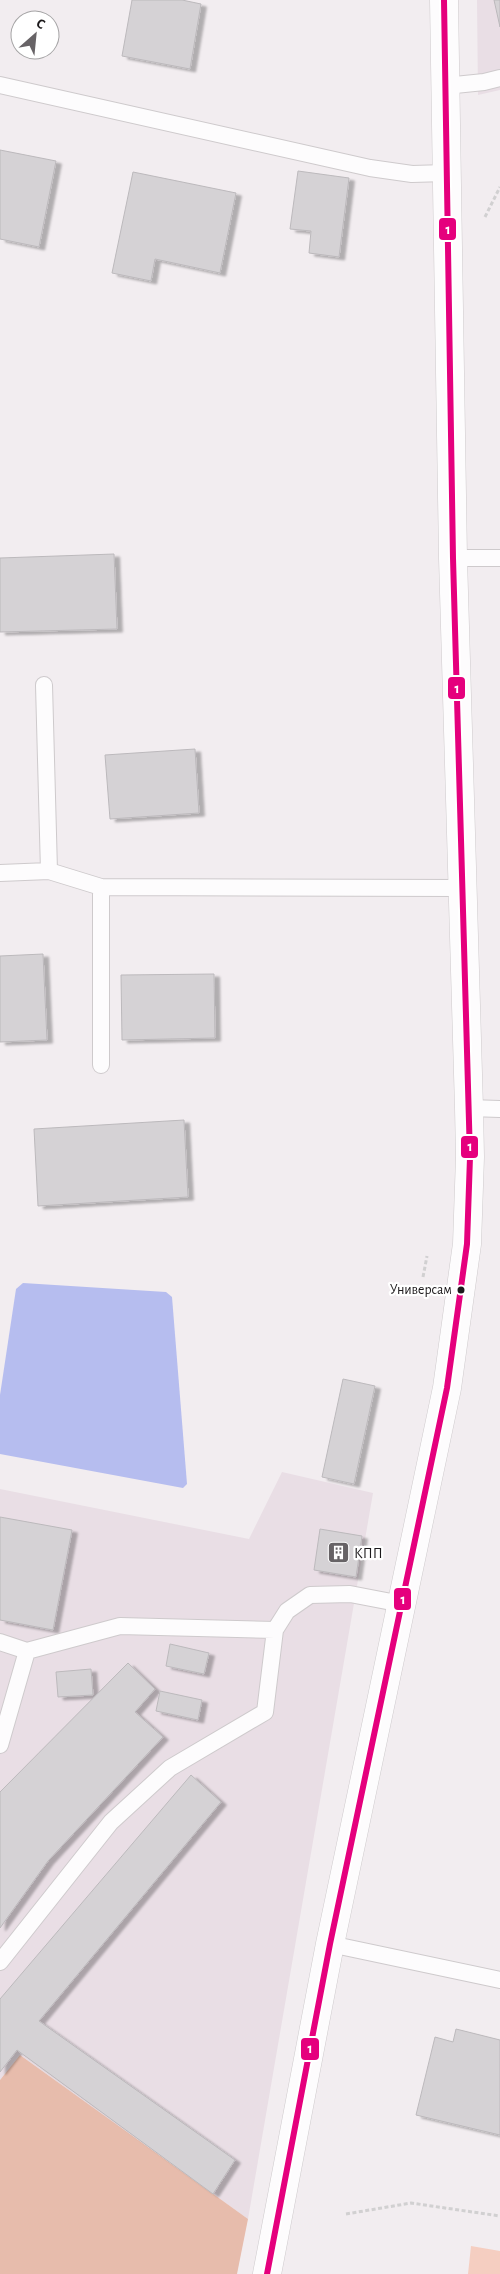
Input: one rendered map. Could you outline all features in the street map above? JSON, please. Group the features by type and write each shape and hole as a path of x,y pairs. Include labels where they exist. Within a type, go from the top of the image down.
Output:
{"street":[{"path":"267,2274 330,1944 447,1388 467,1244 470,1108 453,558 444,0"}],"lane":[{"path":"445,86 484,82 500,78"},
{"path":"0,85 370,168 412,174 446,173"},
{"path":"453,558 500,558"},
{"path":"44,685 49,871"},
{"path":"0,874 49,871 101,886 463,888"},
{"path":"101,886 101,1065"},
{"path":"470,1108 500,1109"},
{"path":"0,1962 111,1822 170,1768 265,1712 275,1630 287,1611 310,1595 350,1594 402,1604"},
{"path":"0,1642 27,1650 120,1626 275,1630"},
{"path":"0,1745 27,1650"},
{"path":"330,1944 500,1980"}],"path":[{"path":"484,217 500,187"},
{"path":"346,2214 411,2203 500,2216"}],"shaded area":[{"path":"477,0 500,0 500,90 478,95"},
{"path":"282,1472 373,1493 248,2219 20,2055 0,2080 0,1489 249,1539"},
{"path":"20,2055 248,2219 237,2274 0,2274 0,2080"},
{"path":"471,2246 500,2251 500,2274 468,2274"}],"water":[{"path":"23,1283 166,1292 172,1297 187,1484 183,1488 0,1454 0,1395 16,1289"}],"building":[{"path":"132,0 182,0 201,4 190,69 122,56"},
{"path":"494,0 500,0 500,27"},
{"path":"0,150 56,161 39,247 0,239"},
{"path":"298,171 349,178 339,257 309,253 311,231 290,229"},
{"path":"133,172 236,193 220,273 155,259 151,281 112,273"},
{"path":"114,554 117,629 0,632 0,558"},
{"path":"195,749 199,813 110,819 105,755"},
{"path":"43,954 47,1040 0,1042 0,956"},
{"path":"214,974 215,1038 122,1040 121,975"},
{"path":"184,1120 188,1197 38,1206 34,1129"},
{"path":"343,1379 375,1386 354,1484 322,1477"},
{"path":"0,1517 72,1530 53,1630 0,1620"},
{"name":"КПП","path":"320,1529 362,1536 356,1577 314,1570"},
{"path":"170,1644 209,1653 204,1674 166,1666"},
{"path":"128,1663 155,1689 135,1712 163,1737 48,1861 0,1928 0,1792"},
{"path":"91,1669 93,1695 58,1697 56,1672"},
{"path":"160,1691 202,1700 198,1720 156,1711"},
{"path":"191,1775 221,1802 39,2021 235,2160 213,2194 17,2050 0,2072 0,1999"},
{"path":"456,2029 500,2040 500,2135 416,2115 435,2037 453,2042"}],"transit line":[{"name":"1","path":"267,2274 330,1944 447,1388 467,1244 470,1157 453,558 444,0"}],"place":[{"name":"Универсам","path":"461,1290"},
{"name":"КПП","path":"338,1553"}]}
